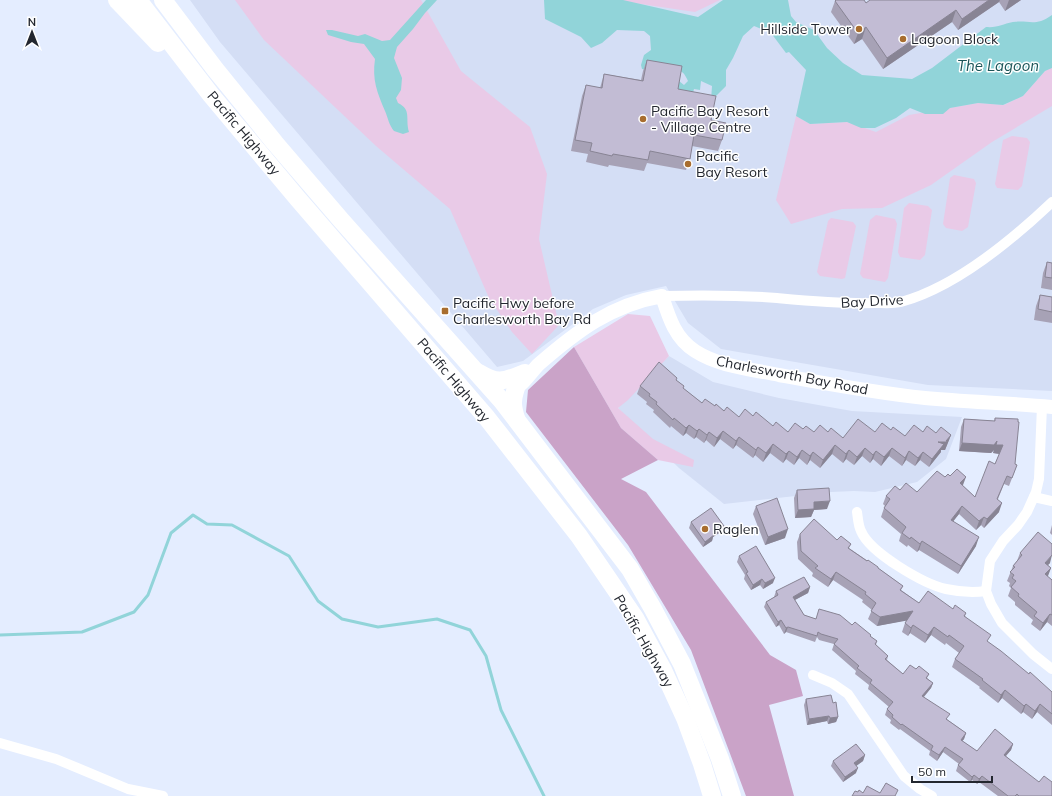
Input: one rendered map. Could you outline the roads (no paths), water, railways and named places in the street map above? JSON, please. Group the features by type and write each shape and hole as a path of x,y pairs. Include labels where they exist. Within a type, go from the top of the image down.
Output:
{"highway":[{"path":"117,0 199,88 211,95"},
{"name":"Pacific Highway","path":"138,0 211,95 298,199 478,407 579,536 635,618 663,670 686,718 712,796"},
{"name":"Pacific Highway","path":"163,0 215,69 275,143 341,220 478,373 516,419 630,569 682,664 720,760 732,796"},
{"path":"401,318 433,340 481,393 488,397 498,398 499,414 524,464"},
{"path":"478,373 490,380 498,381 508,379 532,369"},
{"path":"516,388 512,399 512,407 516,419"}],"street":[{"name":"Bay Drive","path":"662,296 722,295 845,304 900,302 950,282 984,259 1024,228 1052,202"},
{"path":"498,398 532,369 585,328 620,308 642,300 662,296"},
{"name":"Charlesworth Bay Road","path":"662,296 669,321 679,337 695,351 715,361 814,382 876,392 926,398 1047,407"},
{"path":"498,398 516,388 532,369"},
{"path":"1047,407 1039,479 1034,497 1027,512 1018,525 1003,541 990,561 986,591 1002,624 1033,654 1052,669"},
{"path":"1034,497 1052,501"},
{"path":"857,512 861,531 868,541 880,554 911,573 945,589 966,593 986,591"},
{"path":"813,675 832,682 848,694 904,776 920,789 932,796"},
{"path":"0,743 56,759 128,789 163,796"}],"water":[{"path":"426,0 437,0 397,47 394,58 402,78 401,90 396,98 398,103 407,112 409,132 403,134 394,131 390,124 376,86 374,73 375,59 364,44 351,42 328,35 326,30 358,36 365,34 382,41 390,40"},
{"name":"The Lagoon","path":"544,0 623,0 698,17 723,0 788,0 791,16 796,22 814,30 827,48 843,63 862,75 912,79 932,68 986,27 1013,22 1037,22 1052,15 1052,68 1045,71 1023,96 1003,105 978,103 950,108 943,114 925,114 910,108 896,118 875,128 861,128 847,122 810,124 796,116 806,70 789,52 786,53 771,33 754,26 743,36 726,70 726,86 711,101 712,86 701,81 700,90 694,89 692,96 676,93 679,81 684,85 688,81 682,72 662,72 642,69 641,65 644,55 651,50 650,36 644,31 617,30 602,43 591,48 581,37 545,19"}],"waterway":[{"path":"0,635 82,632 134,612 148,595 171,533 193,515 207,524 232,525 289,556 318,601 342,619 378,627 437,619 470,630 486,656 501,710 544,796"}],"place":[{"name":"Hillside Tower","path":"859,29"},
{"name":"Lagoon Block","path":"903,39"},
{"name":"Pacific Bay Resort - Village Centre","path":"643,119"},
{"name":"Pacific Bay Resort","path":"688,164"},
{"name":"Pacific Hwy before Charlesworth Bay Rd","path":"445,311"},
{"name":"Raglen","path":"705,529"}]}
